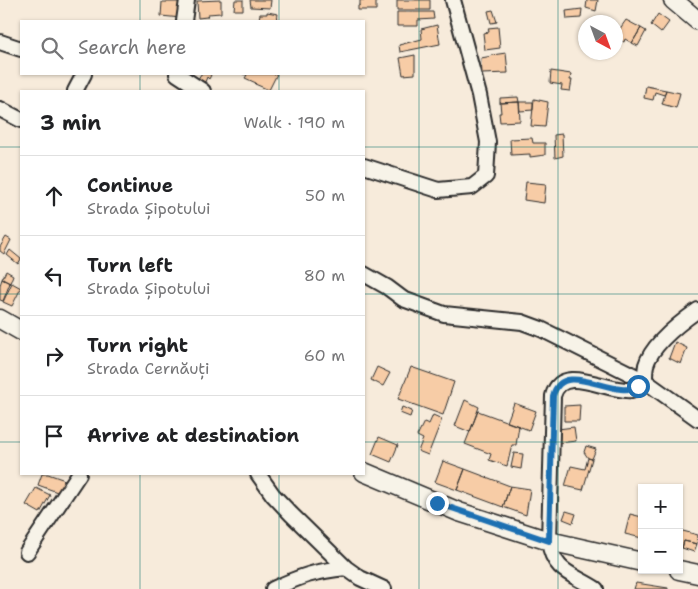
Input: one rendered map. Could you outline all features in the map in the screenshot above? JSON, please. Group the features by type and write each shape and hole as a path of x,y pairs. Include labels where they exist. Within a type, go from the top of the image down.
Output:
{"street":[{"path":"184,20 187,0"},
{"path":"365,166 438,190 472,187 486,176 488,142 479,95 453,0"},
{"path":"673,0 698,21"},
{"path":"0,42 20,49"},
{"path":"76,90 83,75"},
{"path":"179,75 201,90"},
{"path":"0,109 20,119"},
{"path":"365,275 387,286 403,299 444,314 522,322 541,329 645,381 698,419"},
{"path":"365,279 387,286"},
{"path":"596,589 575,577 554,561 549,541 553,396 555,388 568,380 634,390 645,381 646,365 653,351 680,323 698,310"},
{"path":"0,319 20,331"},
{"path":"0,330 20,332"},
{"path":"365,472 459,512 549,541 638,561"},
{"path":"27,552 78,475"},
{"path":"259,475 291,514 346,568 360,578 384,589"},
{"path":"273,589 318,571 346,568"},
{"path":"683,571 698,574"}],"building":[{"path":"221,0 221,13 208,14 207,17 198,18 197,1"},
{"path":"235,0 243,0 243,10 234,10"},
{"path":"250,0 271,0 270,8 251,7"},
{"path":"360,0 376,0 376,10 358,10"},
{"path":"397,0 430,0 430,10 397,10"},
{"path":"587,0 598,0 596,11 586,8"},
{"path":"162,2 182,2 181,18 161,16"},
{"path":"582,9 581,15 578,15 578,18 567,19 566,11"},
{"path":"493,10 497,22 491,23 488,11"},
{"path":"267,12 278,14 277,20 259,19 260,14 267,14"},
{"path":"397,12 433,12 434,19 418,20 418,26 397,26"},
{"path":"658,14 669,22 661,33 651,25"},
{"path":"626,20 641,28 632,43 625,39 623,42 623,24"},
{"path":"437,25 440,44 400,52 399,45 422,39 421,29"},
{"path":"498,27 500,48 485,50 483,33 489,32 488,28"},
{"path":"641,28 646,31 638,46 632,43"},
{"path":"506,53 508,73 482,74 481,58"},
{"path":"415,55 415,74 403,75 400,58"},
{"path":"551,71 571,74 570,91 561,90 562,85 550,83"},
{"path":"200,75 211,75 209,79 207,77 205,82 198,79"},
{"path":"247,75 276,75 269,90 245,78"},
{"path":"646,86 666,90 664,95 655,92 653,100 644,98"},
{"path":"666,90 680,93 676,108 662,104"},
{"path":"518,97 519,102 500,103 500,98"},
{"path":"534,99 548,102 545,127 531,126"},
{"path":"519,102 520,121 500,122 500,103"},
{"path":"519,102 533,102 533,110 520,111"},
{"path":"562,134 563,156 555,158 554,135"},
{"path":"532,138 533,143 545,143 545,155 530,157 530,154 511,155 510,139"},
{"path":"526,182 546,184 544,203 524,200"},
{"path":"6,237 11,240 4,254 0,251 0,247"},
{"path":"10,250 20,258 18,264 7,255"},
{"path":"6,271 13,275 10,283 2,279"},
{"path":"2,279 10,283 3,301 0,300"},
{"path":"12,283 20,287 12,306 3,302"},
{"path":"675,342 687,348 681,364 669,358"},
{"path":"377,367 390,373 383,386 371,380"},
{"path":"411,367 454,382 443,415 398,399"},
{"path":"465,400 479,407 470,432 455,426"},
{"path":"514,403 536,411 529,430 507,422"},
{"path":"580,405 579,421 564,421 564,406"},
{"path":"402,407 412,411 410,417 400,413"},
{"path":"478,411 519,426 516,445 512,445 507,466 489,460 491,454 465,444"},
{"path":"433,415 442,419 428,455 418,451 423,439 417,436 424,422 429,424"},
{"path":"574,427 576,441 559,443 558,429"},
{"path":"379,437 398,445 391,462 372,454"},
{"path":"586,446 596,449 592,459 588,458 584,452"},
{"path":"514,453 523,454 521,469 511,467"},
{"path":"588,458 592,459 583,490 565,486 571,466 585,469"},
{"path":"443,461 465,469 457,490 435,482"},
{"path":"465,469 510,486 503,507 457,490"},
{"path":"42,475 51,475 65,480 60,493 38,485"},
{"path":"510,486 530,489 526,515 503,507"},
{"path":"36,488 50,495 40,513 26,505"},
{"path":"566,511 576,514 573,523 563,519"},
{"path":"630,514 638,516 638,537 625,534"},
{"path":"683,531 698,535 697,544 684,541 683,544"},
{"path":"684,541 697,544 694,552 683,548"},
{"path":"636,583 668,588 668,589 634,589"}],"route":[{"path":"437,503 549,541 553,396 555,388 568,380 589,382 624,390 634,390 638,386"}]}
